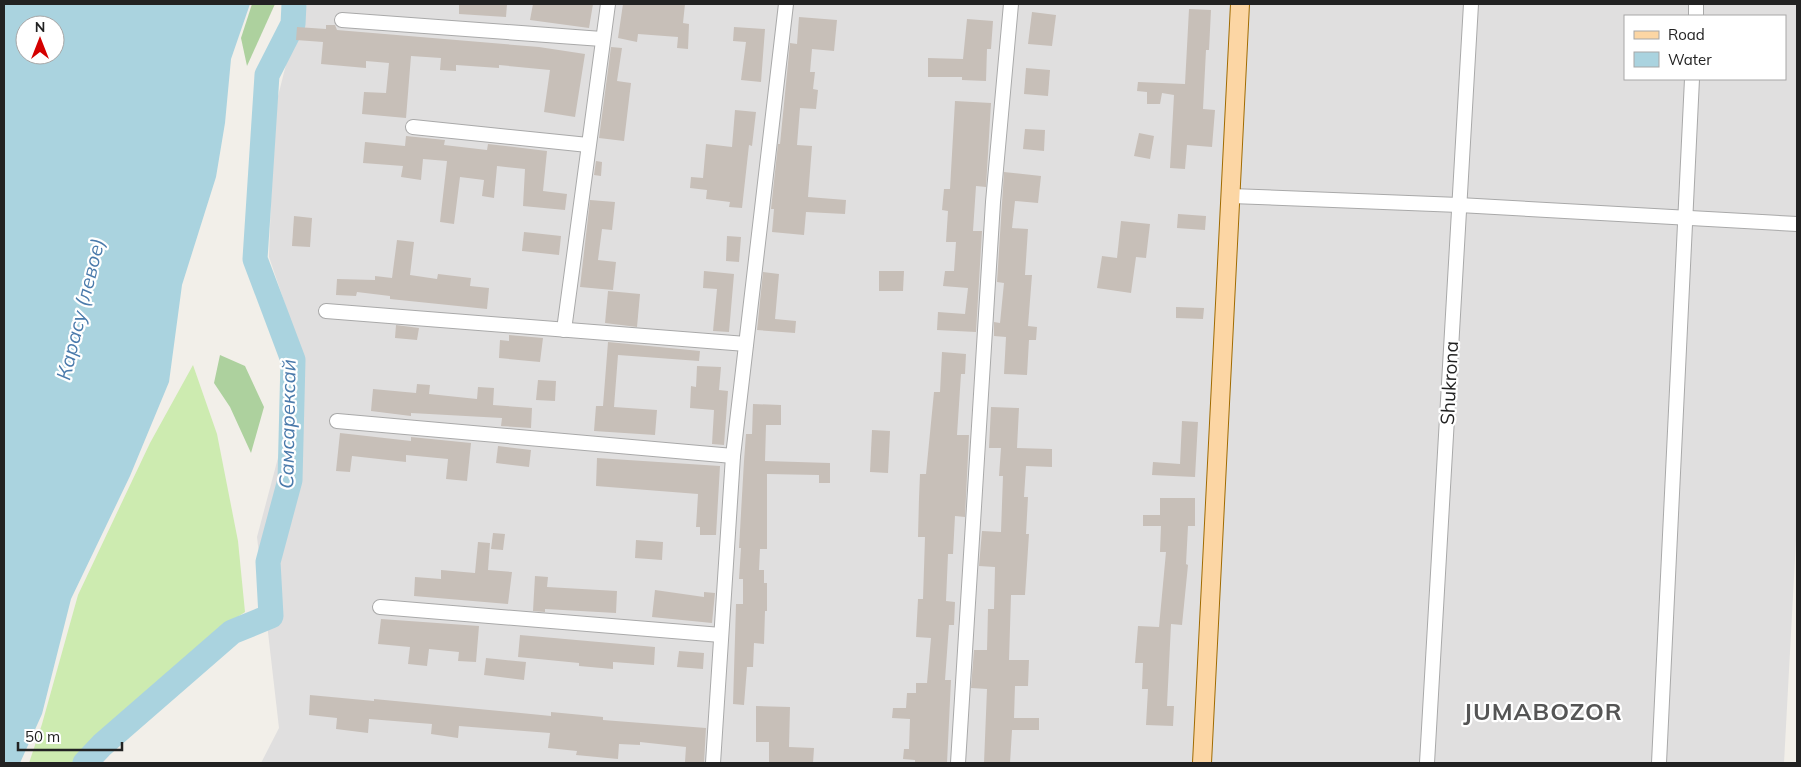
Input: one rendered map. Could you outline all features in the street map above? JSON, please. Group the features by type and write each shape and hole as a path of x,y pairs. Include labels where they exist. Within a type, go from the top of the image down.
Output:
{"main road":[{"path":"1202,763 1240,4"}],"street":[{"path":"564,330 608,4"},
{"path":"713,763 733,456 786,4"},
{"path":"958,763 993,202 1011,4"},
{"name":"Shukrona","path":"1427,763 1471,4"},
{"path":"342,20 602,39"},
{"path":"1659,763 1692,80"},
{"path":"413,127 588,146"},
{"path":"1231,196 1459,205 1797,224"},
{"path":"326,311 746,344"},
{"path":"337,421 733,456"},
{"path":"380,607 721,635"}],"shaded area":[{"name":"JUMABOZOR","path":"307,4 1797,4 1797,522 1784,763 261,763 279,728 257,537 304,360 269,257 274,112 295,29"}],"green space":[{"path":"252,4 275,4 247,66 241,38"},
{"path":"220,355 245,366 264,407 251,453 230,407 214,383"},
{"path":"193,365 217,434 238,541 245,612 227,624 128,714 79,763 29,763 42,724 78,595 150,443"}],"water":[{"name":"Карасу (левое)","path":"4,4 250,4 231,59 225,123 216,177 182,285 169,382 130,476 71,599 42,714 20,763 4,763"}],"building":[{"path":"459,4 507,4 506,17 459,14"},
{"path":"533,4 593,4 589,28 530,20"},
{"path":"623,4 685,4 683,23 689,24 688,49 677,48 678,37 638,34 637,42 618,38"},
{"path":"1189,9 1211,10 1209,50 1206,50 1203,109 1215,110 1212,147 1187,145 1185,169 1170,168 1174,95 1162,93 1160,104 1147,104 1147,92 1137,91 1138,82 1185,84"},
{"path":"1032,12 1056,15 1052,46 1028,44"},
{"path":"799,17 837,20 834,51 812,49 810,72 815,72 813,89 818,90 816,109 800,108 797,145 812,146 808,197 846,200 845,214 806,212 804,235 772,232 774,209 771,209 778,144 780,144 790,43 797,44"},
{"path":"967,19 993,21 991,49 987,49 986,81 962,80 962,77 928,77 928,58 963,59"},
{"path":"326,25 335,25 337,30 539,47 585,54 575,117 544,112 550,70 499,65 499,68 456,65 456,71 440,70 441,58 411,56 406,118 362,114 364,92 386,93 389,63 366,61 366,68 321,64 323,42 296,40 297,27 326,29"},
{"path":"734,27 765,29 761,82 741,80 746,42 733,41"},
{"path":"611,47 622,48 617,81 631,83 624,141 599,138"},
{"path":"1026,68 1050,70 1048,96 1024,94"},
{"path":"955,101 991,103 986,187 976,186 973,231 982,231 976,332 937,330 938,312 965,314 968,288 943,286 945,271 954,271 956,242 946,242 948,211 942,210 944,189 950,189"},
{"path":"735,110 756,112 752,146 749,145 742,208 729,207 730,202 706,199 707,190 690,188 691,177 703,178 706,144 732,147"},
{"path":"1025,129 1045,130 1044,151 1023,149"},
{"path":"1139,133 1154,136 1150,159 1134,156"},
{"path":"406,136 445,140 444,145 487,150 488,144 547,151 543,191 567,194 565,210 523,206 525,169 497,166 494,198 482,196 484,180 460,177 454,224 440,222 447,161 423,159 421,180 401,177 403,166 363,163 365,142 405,146"},
{"path":"596,161 602,162 601,176 594,175"},
{"path":"1004,172 1041,176 1038,203 1015,201 1012,228 1028,229 1025,275 1032,275 1028,326 1037,327 1036,340 1029,340 1027,375 1004,374 1006,337 994,336 994,322 1000,323 1004,283 997,282"},
{"path":"590,200 615,202 612,230 602,229 598,260 616,262 613,290 580,287"},
{"path":"1178,214 1206,216 1205,230 1177,228"},
{"path":"294,216 312,218 310,247 292,246"},
{"path":"1121,221 1150,224 1146,258 1136,257 1131,293 1097,288 1102,256 1117,258"},
{"path":"524,232 561,236 559,255 522,251"},
{"path":"727,236 741,237 739,262 726,261"},
{"path":"397,240 414,242 410,275 437,279 438,274 471,278 470,286 489,288 487,309 390,299 390,296 357,292 356,296 336,295 337,279 375,280 375,276 392,278"},
{"path":"704,271 734,274 729,332 713,331 717,289 703,288"},
{"path":"879,271 904,271 903,291 879,291"},
{"path":"763,272 779,274 775,319 796,321 795,333 757,330"},
{"path":"608,291 640,294 637,327 605,323"},
{"path":"1176,307 1204,308 1203,319 1176,318"},
{"path":"396,325 419,328 417,340 395,338"},
{"path":"509,335 543,338 540,362 499,358 500,340 509,341"},
{"path":"608,342 700,351 699,361 618,355 614,407 657,410 655,435 594,431 596,406 603,406"},
{"path":"942,352 966,354 965,374 961,374 957,435 969,435 965,517 955,516 953,554 948,554 946,601 955,602 954,625 949,625 945,680 951,680 947,763 915,763 915,760 903,759 904,749 909,749 910,719 892,718 893,708 906,708 907,693 916,693 916,683 927,683 931,638 916,637 918,599 923,599 925,537 918,537 920,474 926,474 934,392 940,392"},
{"path":"697,366 721,367 719,390 728,391 724,445 712,444 714,410 690,408 691,386 696,387"},
{"path":"538,380 556,381 555,401 536,400"},
{"path":"417,384 430,385 429,394 477,399 478,387 494,388 493,405 532,408 531,428 501,426 502,418 411,413 411,416 371,411 373,389 416,393"},
{"path":"753,404 781,405 781,425 766,425 765,461 830,463 830,483 819,483 819,475 767,474 767,549 760,549 759,570 764,570 764,583 767,583 764,644 754,643 753,667 747,667 744,705 733,704 736,604 743,604 743,579 739,579 741,548 739,548 744,461 746,434 752,434"},
{"path":"991,407 1019,408 1017,448 1052,449 1052,467 1026,466 1024,497 1028,497 1026,534 1029,534 1025,595 1011,595 1009,660 1029,660 1028,686 1015,686 1014,718 1039,718 1039,730 1012,730 1010,763 984,763 987,689 971,688 974,650 987,650 988,609 994,609 995,567 979,566 982,531 1001,532 1003,476 999,476 1001,448 989,448"},
{"path":"1182,421 1198,422 1195,477 1152,475 1153,462 1180,464"},
{"path":"872,430 890,431 888,473 870,472"},
{"path":"340,433 411,441 411,437 471,443 467,481 446,479 448,459 406,455 406,462 352,456 350,472 336,471"},
{"path":"498,446 531,450 529,467 496,463"},
{"path":"597,458 720,466 716,535 700,535 700,527 696,527 698,494 596,486"},
{"path":"1160,498 1195,498 1195,526 1188,526 1186,564 1188,565 1182,625 1171,624 1167,706 1174,706 1173,726 1146,725 1148,689 1142,689 1143,663 1135,663 1138,626 1159,627 1166,552 1160,552 1161,526 1143,526 1143,515 1160,515"},
{"path":"493,533 505,534 503,550 491,549"},
{"path":"636,540 663,542 662,560 635,558"},
{"path":"478,542 490,543 488,570 512,572 508,604 414,596 415,577 441,579 441,570 475,573"},
{"path":"535,576 548,577 547,587 617,591 616,613 545,609 545,612 533,611"},
{"path":"655,590 704,597 704,592 715,593 712,623 652,617"},
{"path":"381,619 479,626 476,662 458,661 459,652 429,649 427,666 408,664 410,647 378,644"},
{"path":"520,635 655,647 654,665 613,662 613,669 579,666 579,663 518,657"},
{"path":"679,651 704,653 703,669 677,667"},
{"path":"486,658 526,662 524,680 484,675"},
{"path":"310,695 374,701 374,699 551,716 551,712 603,717 603,720 706,728 704,763 685,762 686,747 640,742 640,745 619,744 618,759 576,755 577,751 548,748 550,733 459,726 458,738 431,734 432,724 369,719 368,733 336,729 337,718 309,715"},
{"path":"756,706 790,707 789,747 814,748 813,763 769,763 769,742 756,742"}],"waterway":[{"name":"Самсарексай","path":"85,763 102,745 232,632 271,616 268,562 290,480 293,360 255,259 267,75 293,24 294,4"}],"district":[{"name":"JUMABOZOR","path":"1543,711"}]}
